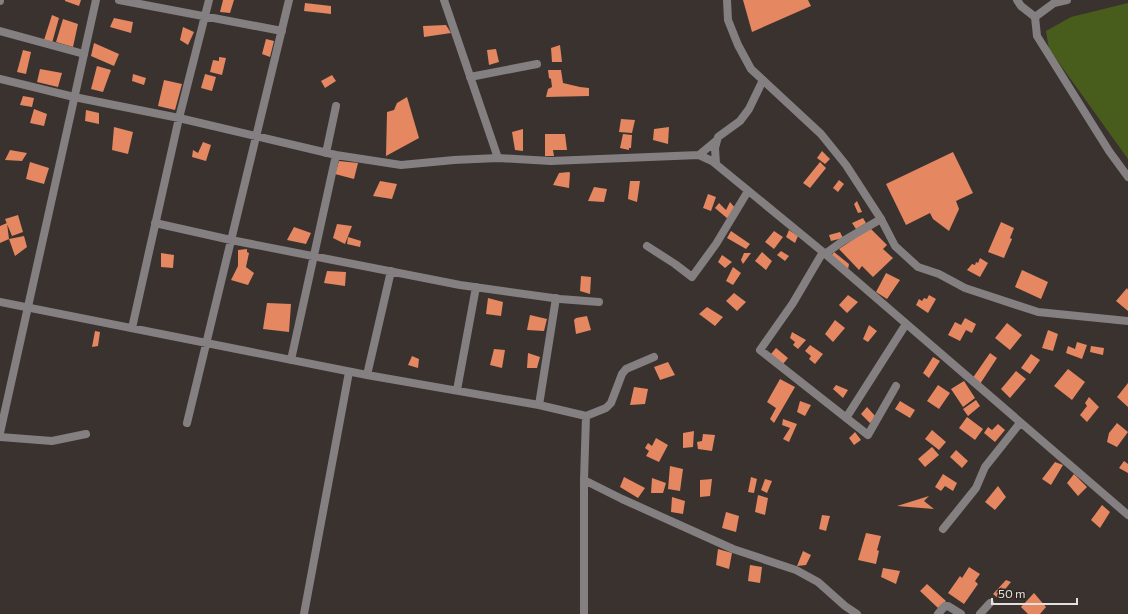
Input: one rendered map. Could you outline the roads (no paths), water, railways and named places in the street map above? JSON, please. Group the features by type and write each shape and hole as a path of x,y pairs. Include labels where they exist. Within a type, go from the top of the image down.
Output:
{"street":[{"path":"0,433 96,0"},
{"path":"120,0 282,31"},
{"path":"132,328 179,118 210,0"},
{"path":"187,423 289,0"},
{"path":"444,0 498,158"},
{"path":"727,0 728,20 738,45 751,69 821,134 846,164 881,219 895,246 918,267 938,274 965,288 1038,312 1128,320"},
{"path":"1017,0 1021,6 1035,17 1037,36 1109,151 1128,177"},
{"path":"1035,17 1054,3 1067,0"},
{"path":"0,31 84,54"},
{"path":"470,77 537,64"},
{"path":"0,79 74,97 179,118 326,153 401,164 498,158 551,161 699,155 712,160 824,253 1128,515"},
{"path":"699,155 724,132 737,124 745,115 755,99 763,80"},
{"path":"326,153 336,106"},
{"path":"716,140 716,164"},
{"path":"291,360 336,155"},
{"path":"647,246 692,277 716,244 748,190"},
{"path":"881,219 824,253 793,303 760,350 868,435 896,386"},
{"path":"155,223 231,240 476,288 598,302"},
{"path":"367,375 390,271"},
{"path":"457,390 476,288"},
{"path":"539,405 556,298"},
{"path":"0,302 349,372 539,405 586,416 606,408 611,403 622,374 626,369 654,357"},
{"path":"846,418 906,324"},
{"path":"304,614 349,372"},
{"path":"584,614 584,480 586,416"},
{"path":"943,529 976,488 985,467 1020,423"},
{"path":"0,437 52,441 86,434"},
{"path":"584,480 622,499 733,549 796,570 818,582 845,606 857,614"},
{"path":"980,614 990,603"},
{"path":"938,614 945,606 948,606 961,614"}]}
